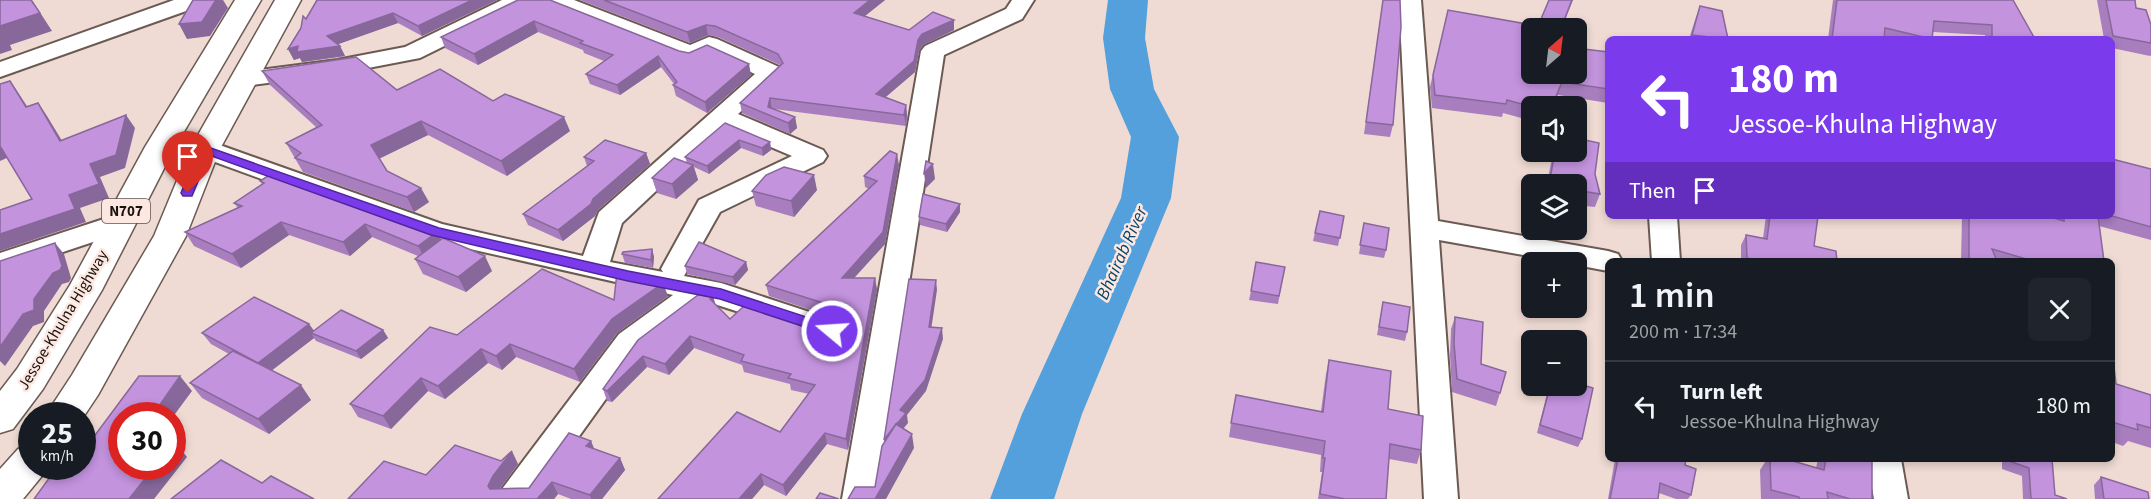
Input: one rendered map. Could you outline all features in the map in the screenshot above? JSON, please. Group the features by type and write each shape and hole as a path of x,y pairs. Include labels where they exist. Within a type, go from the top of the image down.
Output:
{"highway":[{"name":"Jessoe-Khulna Highway","path":"0,418 30,379 73,310 160,147 248,0"},
{"name":"N707","path":"73,402 123,320 170,236 205,149 288,0"},
{"path":"0,497 18,476"}],"street":[{"path":"0,70 195,0"},
{"path":"244,80 412,53 519,0"},
{"path":"554,0 691,54 709,44 771,72 609,219 594,268"},
{"path":"859,499 933,51 1014,14 1023,0"},
{"path":"1410,0 1441,499"},
{"path":"675,269 709,206 814,156 721,116"},
{"path":"205,149 436,232 721,294 832,331"},
{"path":"1663,219 1666,258"},
{"path":"0,263 119,224"},
{"path":"1424,228 1605,260"},
{"path":"514,499 630,342 700,290"},
{"path":"1885,462 1891,499"}],"building":[{"path":"0,0 31,0 40,13 0,26"},
{"path":"193,0 216,0 202,22 179,24"},
{"path":"317,0 472,0 418,26 393,13 327,36 340,46 297,52 298,46 288,49 301,28 303,16 306,19"},
{"path":"518,0 550,0 679,51 689,53 707,45 749,64 705,102 673,85 677,82 658,56 617,85 586,74 613,55 580,43 583,41 534,21 474,54 441,37"},
{"path":"604,0 870,0 854,13 909,30 933,12 954,20 922,34 918,40 914,61 876,94 906,105 904,115 770,98 768,107 795,117 788,123 740,103 783,63 778,54 715,26 706,25 687,32"},
{"path":"1383,0 1400,0 1401,27 1393,125 1366,122"},
{"path":"1549,0 1572,0 1565,18 1541,18"},
{"path":"1837,0 2013,0 2033,36 1992,36 1992,25 1934,21 1932,36 1919,36 1885,28 1884,36 1832,36"},
{"path":"2106,0 2135,0 2136,8 2146,10 2151,25 2151,43 2113,36"},
{"path":"1700,6 1722,11 1727,36 1692,35"},
{"path":"1448,10 1521,23 1521,84 1561,84 1556,96 1521,96 1521,104 1507,100 1506,104 1435,95 1433,75"},
{"path":"1587,49 1605,52 1605,89 1575,84 1587,84"},
{"path":"356,57 397,90 440,69 493,101 505,94 564,117 501,161 421,121 371,145 387,171 421,188 407,197 295,158 301,153 286,143 322,125 262,71"},
{"path":"10,81 26,107 38,103 60,141 126,115 116,155 90,164 99,184 69,195 75,209 0,234 0,210 32,199 0,146 0,84"},
{"path":"725,123 770,142 762,148 739,140 707,166 685,157"},
{"path":"605,140 646,153 593,199 591,204 558,230 523,214 594,161 584,157"},
{"path":"1587,140 1599,143 1595,174 1600,194 1587,192 1587,174 1551,174 1553,162 1587,162"},
{"path":"890,151 897,154 883,232 842,278 875,278 846,439 825,433 783,485 761,474 739,499 658,499 737,412 780,432 815,385 788,378 791,374 741,361 744,355 690,336 665,364 643,356 607,391 603,389 638,340 702,292 713,295 710,299 730,319 744,306 829,333 843,328 847,318 842,309 766,285 877,181 864,176"},
{"path":"674,158 693,165 672,184 652,178"},
{"path":"2115,160 2151,169 2151,227 2115,217"},
{"path":"926,161 933,164 924,173"},
{"path":"784,167 814,175 791,201 752,191 766,175"},
{"path":"271,174 418,228 437,232 418,246 365,224 343,242 281,222 232,254 185,232 242,206 234,203 264,183 260,181"},
{"path":"923,194 960,204 946,224 919,217"},
{"path":"1320,211 1344,216 1340,238 1315,233"},
{"path":"1770,219 1818,219 1814,246 1836,251 1837,258 1747,258 1746,235 1767,239"},
{"path":"1969,219 2057,219 2064,221 2064,219 2098,219 2104,258 2023,258 1992,249 1996,258 1969,257"},
{"path":"1364,223 1389,228 1386,250 1360,245"},
{"path":"443,238 485,256 458,277 415,259"},
{"path":"699,242 746,262 733,277 685,266"},
{"path":"55,243 62,266 60,270 53,273 34,299 34,310 23,314 0,347 0,261"},
{"path":"652,249 651,260 622,254 623,252"},
{"path":"1256,262 1285,267 1279,296 1251,291"},
{"path":"542,269 614,300 617,272 663,283 612,319 574,369 510,344 496,356 481,349 438,386 421,378 383,416 350,404 430,327 457,335"},
{"path":"909,279 936,280 929,327 942,328 925,380 900,410 906,413 884,440"},
{"path":"254,297 309,324 258,363 202,333"},
{"path":"1383,302 1410,307 1407,332 1379,327"},
{"path":"341,310 383,330 356,351 311,333"},
{"path":"1455,317 1483,322 1481,364 1506,372 1500,393 1457,379 1454,343"},
{"path":"233,351 301,385 258,419 190,383"},
{"path":"1329,360 1391,371 1388,409 1423,416 1421,450 1390,444 1386,499 1345,499 1320,494 1325,441 1231,423 1236,395 1323,412"},
{"path":"139,376 180,376 162,402 120,402"},
{"path":"2115,376 2116,384 2151,395 2151,428 2137,424 2138,430 2115,423"},
{"path":"1587,386 1593,388 1582,439 1540,425 1547,396 1587,396"},
{"path":"108,418 108,480 144,480 129,499 34,499 48,480 96,480 96,434"},
{"path":"896,424 912,434 875,499 848,499 855,487 875,487 882,446"},
{"path":"569,433 591,441 586,446 620,458 590,495 552,482 537,499 348,499 384,461 426,475 455,445 501,461 512,451 488,486 490,489 529,488"},
{"path":"221,460 262,483 271,476 314,499 171,499"},
{"path":"1617,462 1686,462 1685,465 1696,469 1691,495 1660,483 1658,499 1610,499"},
{"path":"1770,462 1796,462 1824,470 1825,462 1872,462 1872,499 1850,499 1827,492 1828,499 1799,499 1799,497 1771,490"},
{"path":"2012,462 2052,462 2055,495 2067,499 2031,499 2029,468"},
{"path":"2101,477 2148,492 2149,499 2104,499"},
{"path":"820,493 839,499 816,499"}],"waterway":[{"name":"Bhairab River","path":"1022,499 1052,414 1146,198 1155,137 1132,89 1124,38 1128,0"}],"route":[{"path":"188,193 205,149 436,232 628,276 721,294 832,331"}]}
